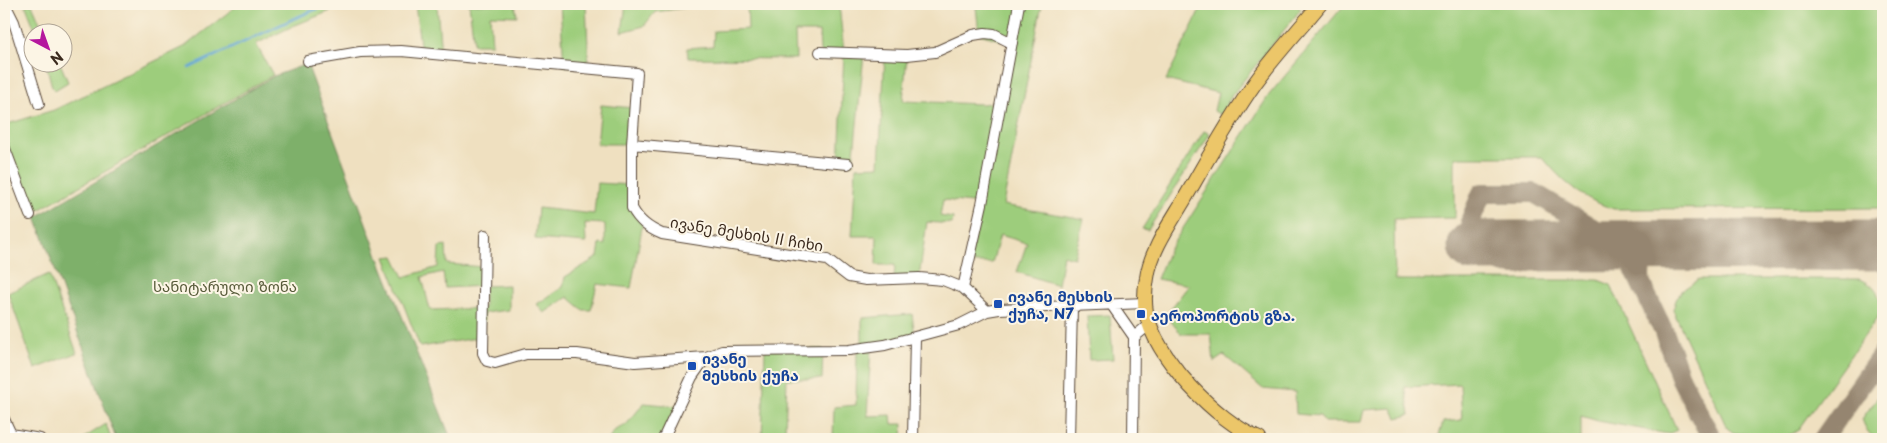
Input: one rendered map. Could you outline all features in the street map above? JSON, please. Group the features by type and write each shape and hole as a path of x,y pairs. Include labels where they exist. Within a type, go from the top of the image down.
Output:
{"highway":[{"path":"1259,439 1228,420 1187,384 1162,348 1150,324 1145,303 1147,276 1161,241 1220,137 1256,81 1320,4"}],"street":[{"path":"5,4 14,22 39,104"},
{"path":"963,288 984,195 1019,4"},
{"path":"820,52 907,56 935,52 973,35 985,33 994,34 1012,42"},
{"name":"ივანე მესხის II ჩიხი","path":"308,61 360,52 401,51 637,73 632,144 632,208 637,216 651,229 662,234 827,260 849,277 866,280 919,278 943,280 963,288 987,311"},
{"path":"632,144 848,164"},
{"path":"4,146 30,215"},
{"path":"485,235 483,353 487,361 491,363 526,354 577,354 635,362 706,357 722,351 849,350 885,345 959,325 987,311 999,309 1145,303"},
{"path":"1110,304 1134,337 1133,439"},
{"path":"1069,439 1072,307"},
{"path":"1134,337 1150,324"},
{"path":"913,439 915,337"},
{"path":"663,439 681,397 706,357"},
{"path":"4,419 7,436 40,439"}],"green space":[{"path":"25,4 32,4 40,22 32,22"},
{"path":"239,4 348,4 293,26 256,44 273,75 30,215 8,159 4,160 4,125 54,110 184,47"},
{"path":"415,4 437,4 441,55 421,53"},
{"path":"469,4 515,4 517,16 490,15 492,44 474,44"},
{"path":"560,4 586,4 589,69 564,66"},
{"path":"626,4 684,4 684,8 655,12 644,26 622,32"},
{"path":"747,4 839,4 844,53 820,52 819,32 795,32 796,59 688,58 687,48 713,46 714,31 748,29"},
{"path":"1019,4 1042,4 1003,205 1084,219 1074,258 1063,255 1058,285 1017,272 1027,243 1000,235 992,263 969,263 981,204 943,200 940,216 953,218 952,224 927,222 919,278 894,279 895,265 876,265 877,236 852,236 856,167 879,166 885,54 907,55 903,101 982,104 1001,102 1012,43 979,34 976,7 1018,6"},
{"path":"1203,4 1272,4 1276,6 1279,4 1294,4 1301,9 1232,95 1221,115 1214,111 1218,93 1166,80"},
{"path":"1345,4 1883,4 1883,208 1614,209 1592,200 1574,189 1542,157 1455,157 1455,218 1394,219 1395,280 1598,280 1611,285 1677,430 1668,434 1581,416 1581,439 1438,439 1443,422 1462,420 1460,384 1405,387 1410,415 1397,418 1392,408 1364,410 1361,422 1324,422 1320,416 1296,414 1295,392 1263,389 1224,355 1214,362 1211,334 1181,334 1166,315 1189,285 1157,279 1169,250 1269,95"},
{"path":"844,53 864,54 853,164 839,163"},
{"name":"სანიტარული ზონა","path":"307,64 380,261 451,439 116,439 36,217 274,76"},
{"path":"48,72 64,72 68,82 55,90 52,87"},
{"path":"601,105 634,108 632,144 597,144"},
{"path":"1204,131 1210,134 1148,230 1142,229"},
{"path":"597,183 632,185 632,208 643,222 631,288 597,284 591,310 583,310 568,297 544,313 537,304 563,287 565,277 598,257 600,244 605,245 605,224 585,223 586,243 535,239 538,208 594,214"},
{"path":"446,246 447,264 484,267 484,286 509,285 509,310 484,313 483,337 420,347 385,257 394,256 404,277 438,267 439,247","holes":["443,272 445,288 484,286 484,308 430,310 422,277"]},
{"path":"49,274 77,353 35,369 8,293"},
{"path":"1699,279 1860,279 1875,289 1880,299 1880,311 1878,317 1797,431 1784,438 1734,433 1727,428 1673,310 1681,291"},
{"path":"912,314 915,337 871,347 867,416 891,415 892,424 903,424 902,437 833,439 834,407 856,405 857,348 862,347 862,318"},
{"path":"1110,315 1113,359 1089,360 1087,316"},
{"path":"765,349 823,349 822,379 787,379 785,431 792,439 762,439"},
{"path":"1883,390 1883,439 1879,439 1869,433 1862,419"},
{"path":"644,403 677,406 663,439 609,439 615,430 626,425"},
{"path":"106,424 111,439 84,438"}],"waterway":[{"path":"189,68 329,4"}],"taxiway":[{"path":"1550,246 1534,259 1521,264 1507,264 1488,256 1478,242 1471,219 1482,193 1534,193 1623,246 1664,332 1681,379 1712,439"},
{"path":"1862,245 1875,247 1883,251"},
{"path":"1641,283 1641,266 1649,252 1662,246 1684,246"},
{"path":"1823,439 1883,353"}],"runway":[{"path":"1473,246 1883,245"}],"place":[{"name":"ივანე მესხის ქუჩა, N7","path":"998,304"},
{"name":"აეროპორტის გზა.","path":"1141,314"},
{"name":"ივანე მესხის ქუჩა","path":"692,366"}]}
